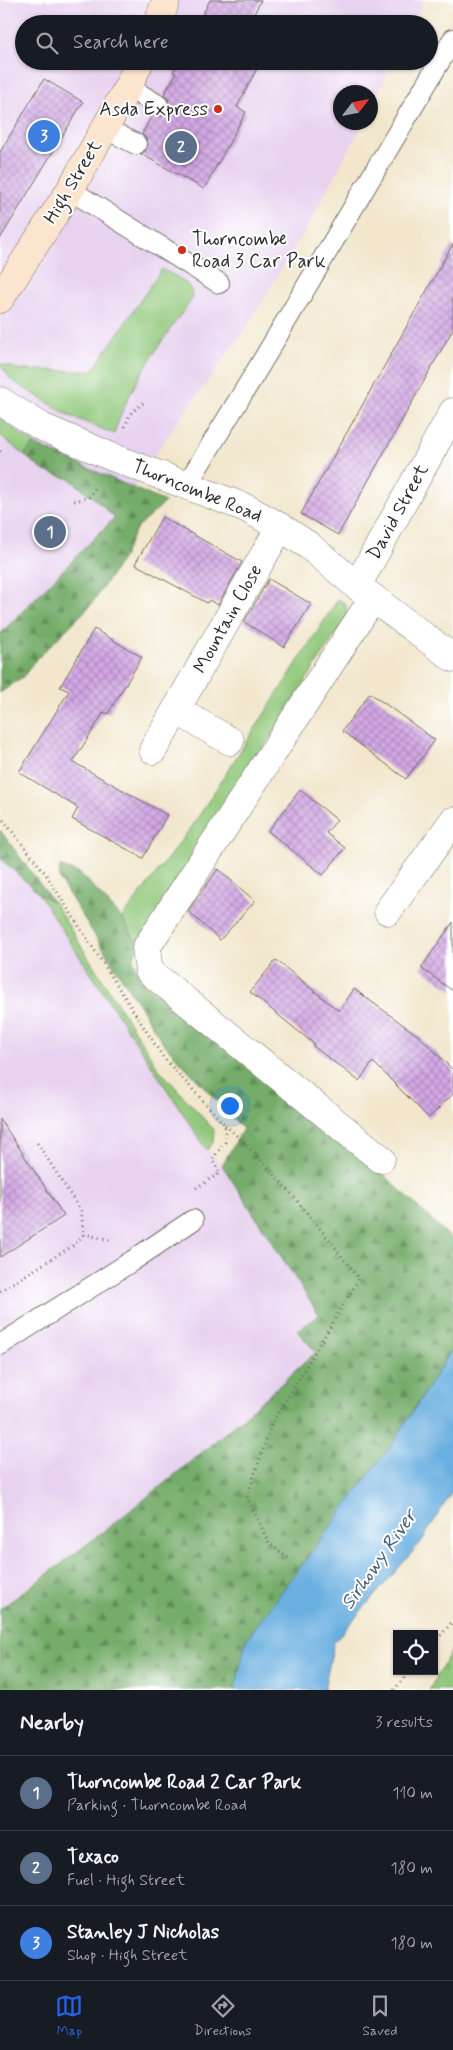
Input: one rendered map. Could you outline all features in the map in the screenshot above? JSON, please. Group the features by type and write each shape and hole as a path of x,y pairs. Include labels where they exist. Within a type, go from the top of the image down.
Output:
{"main road":[{"path":"161,15 166,0"},
{"name":"High Street","path":"0,300 70,190 136,70"}],"street":[{"name":"Thorncombe Road","path":"0,401 42,427 112,457 246,508 280,527 308,545 365,592 453,658"},
{"name":"David Street","path":"381,1159 149,971 146,948 365,592 453,412"},
{"name":"Mountain Close","path":"153,750 280,527"},
{"path":"176,710 230,741"},
{"path":"388,911 453,821"}],"lane":[{"path":"438,64 453,39"},
{"path":"191,487 194,473 435,70"},
{"path":"128,87 158,105"},
{"path":"104,128 136,144"},
{"path":"70,190 219,283"},
{"path":"0,1345 193,1220"}],"path":[{"path":"130,414 144,402"},
{"path":"74,501 89,497"},
{"path":"0,816 45,873 163,1057 303,1206 359,1279 272,1423 247,1497 269,1543 289,1559"},
{"path":"193,1190 220,1173 212,1160 225,1142 226,1125"},
{"path":"0,1292 74,1245 84,1234 81,1211 36,1141"},
{"path":"84,1234 116,1241"},
{"path":"438,1638 453,1621"},
{"path":"394,1690 407,1675"}],"shaded area":[{"path":"0,0 424,0 416,15 15,15 15,70 389,70 378,93 378,85 333,85 333,130 359,130 310,222 242,334 169,434 114,518 0,633"},
{"path":"0,858 38,893 207,1150 222,1165 319,1315 316,1351 279,1386 162,1486 0,1608"}],"green space":[{"path":"162,269 187,284 192,293 192,299 158,347 138,380 114,434 68,415 11,380 0,364 23,370 92,371"},
{"path":"0,418 34,444 24,455 0,435"},
{"path":"34,444 165,502 136,529 122,559 90,606 32,664 24,676 0,693 0,634 114,518 95,499 70,479 44,471 24,455"},
{"path":"338,599 346,604 347,616 138,945 122,918 193,825"},
{"path":"0,830 54,903 38,893 0,858"},
{"path":"60,866 81,874 122,918 138,945 133,960 145,983 383,1174 453,1240 453,1348 392,1444 246,1640 235,1690 0,1690 0,1609 82,1548 202,1453 316,1352 297,1331 319,1315 222,1165 243,1129 163,1043 59,879"},
{"path":"38,893 54,903 158,1068 214,1130 213,1143 207,1150"},
{"path":"453,1648 453,1690 429,1690"}],"water":[{"name":"Sirhowy River","path":"453,1348 453,1490 422,1541 334,1642 324,1690 235,1690 246,1640 392,1444"}],"building":[{"path":"210,0 261,0 254,14 256,15 202,15"},
{"path":"174,70 256,70 237,107 246,112 204,189 141,154 146,150 148,144 142,134 152,115 163,116 168,111 169,100 164,94 176,74 173,72"},
{"path":"44,79 83,102 0,239 0,152"},
{"path":"453,244 453,329 338,535 301,514"},
{"path":"162,517 242,562 218,605 209,600 207,603 135,564"},
{"path":"269,579 311,604 284,647 244,622"},
{"path":"94,629 142,657 108,714 104,712 73,762 167,815 143,858 72,819 78,808 19,772 69,691 60,687"},
{"path":"370,693 435,740 406,779 342,731"},
{"path":"300,790 337,820 326,833 345,848 323,875 268,831"},
{"path":"218,869 255,901 220,940 188,911"},
{"path":"453,922 453,991 421,968"},
{"path":"276,960 339,1011 354,989 420,1037 453,1070 453,1094 429,1118 373,1062 359,1081 313,1046 314,1044 250,992"},
{"path":"0,1119 64,1216 0,1257"}],"place":[{"name":"Asda Express","path":"218,109"},
{"name":"Stanley J Nicholas","path":"44,136"},
{"name":"Texaco","path":"181,147"},
{"name":"Thorncombe Road 3 Car Park","path":"182,250"},
{"name":"Thorncombe Road 2 Car Park","path":"50,532"}]}
